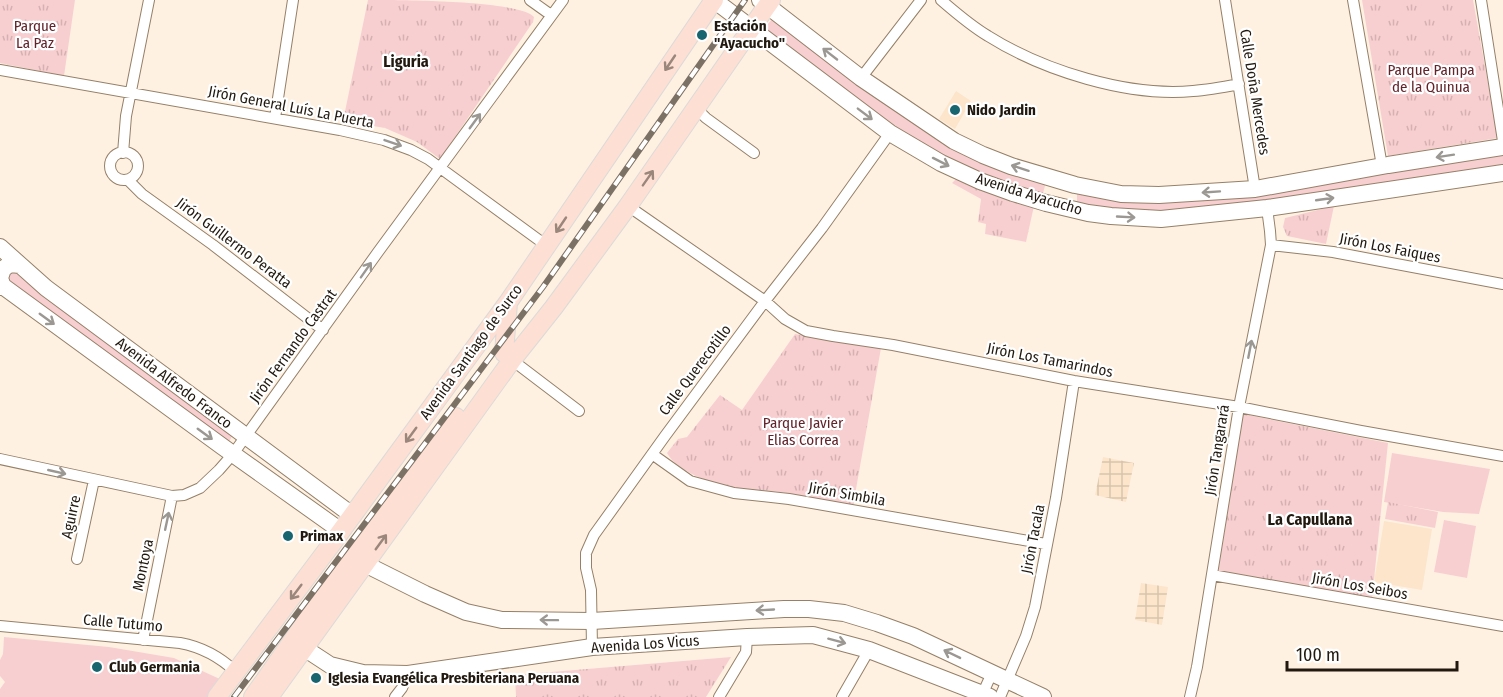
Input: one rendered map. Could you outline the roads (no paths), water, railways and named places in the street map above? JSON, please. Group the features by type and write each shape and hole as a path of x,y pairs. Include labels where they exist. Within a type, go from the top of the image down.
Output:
{"main road":[{"name":"Avenida Santiago de Surco","path":"217,697 509,301 714,0"},
{"name":"Avenida Santiago de Surco","path":"261,695 352,556 508,356 554,307 624,211 697,109 766,2"},
{"path":"508,356 509,301"},
{"name":"Avenida Santiago de Surco","path":"261,695 304,648 365,564 508,356"}],"street":[{"path":"123,153 126,116 148,0"},
{"path":"275,118 293,0"},
{"path":"530,0 551,15"},
{"name":"Jirón Fernando Castrat","path":"0,459 172,496 184,495 200,488 219,470 246,437 563,0"},
{"name":"Avenida Ayacucho","path":"714,0 890,133 940,163 1012,193 1071,209 1111,216 1161,219 1267,208 1503,173"},
{"path":"861,78 921,0"},
{"path":"941,0 972,25 1004,46 1034,60 1094,81 1130,88 1174,92 1239,84"},
{"name":"Calle Doña Mercedes","path":"1225,0 1255,189"},
{"path":"1353,0 1382,166"},
{"path":"1481,0 1503,141"},
{"name":"Avenida Ayacucho","path":"766,2 861,78 954,141 983,155 1075,185 1121,194 1159,195 1255,189 1503,147"},
{"name":"Jirón General Luís La Puerta","path":"0,70 275,118 384,140 411,150 440,168 547,246"},
{"path":"697,109 754,153"},
{"name":"Calle Querecotillo","path":"592,647 591,590 586,568 586,553 594,535 651,454 822,228 890,133"},
{"path":"123,153 131,155 137,161 138,170 128,180 116,177 111,169 114,157 123,153"},
{"path":"1046,203 1052,178"},
{"name":"Jirón Guillermo Peratta","path":"128,180 142,194 213,244 323,330"},
{"path":"1071,209 1075,185"},
{"name":"Jirón Tangarará","path":"1190,697 1197,667 1239,406 1270,245 1267,208"},
{"name":"Jirón Los Tamarindos","path":"624,211 765,301 785,319 806,331 1074,381 1239,406 1361,431 1503,456"},
{"name":"Jirón Los Faiques","path":"1270,245 1332,252 1503,284"},
{"name":"Avenida Alfredo Franco","path":"0,247 46,288 352,515"},
{"path":"1,286 0,278 3,269 10,264 20,265"},
{"name":"Avenida Alfredo Franco","path":"1,286 341,531"},
{"path":"508,356 579,411"},
{"name":"Jirón Tacala","path":"1000,697 999,677 1026,636 1035,607 1056,498 1074,381"},
{"name":"Jirón Simbila","path":"651,454 690,481 734,493 789,499 1046,544"},
{"name":"Aguirre","path":"77,559 94,480"},
{"path":"304,506 317,489"},
{"name":"Montoya","path":"143,640 172,496"},
{"name":"Avenida Los Vicus","path":"365,564 466,612 502,620 592,621 784,609 844,613 913,636 1043,697"},
{"name":"Jirón Los Seibos","path":"1212,575 1503,626"},
{"name":"Calle Tutumo","path":"0,626 195,646 215,655 236,672"},
{"name":"Avenida Los Vicus","path":"304,648 330,665 363,673 404,688 592,647 813,635 868,650 984,696 999,677"},
{"path":"719,697 746,652 747,637"},
{"path":"842,697 868,650"}],"railway":[{"path":"234,697 543,287 745,0"}],"place":[{"name":"Estación \"Ayacucho\"","path":"702,35"},
{"name":"Nido Jardin","path":"955,110"},
{"name":"Primax","path":"288,536"},
{"name":"Club Germania","path":"97,667"},
{"name":"Iglesia Evangélica Presbiteriana Peruana","path":"316,678"}],"district":[{"name":"Liguria","path":"406,61"},
{"name":"La Capullana","path":"1310,519"}],"park label":[{"name":"Parque La Paz","path":"35,34"},
{"name":"Parque Pampa de la Quinua","path":"1431,78"},
{"name":"Parque Javier Elias Correa","path":"803,432"}]}
